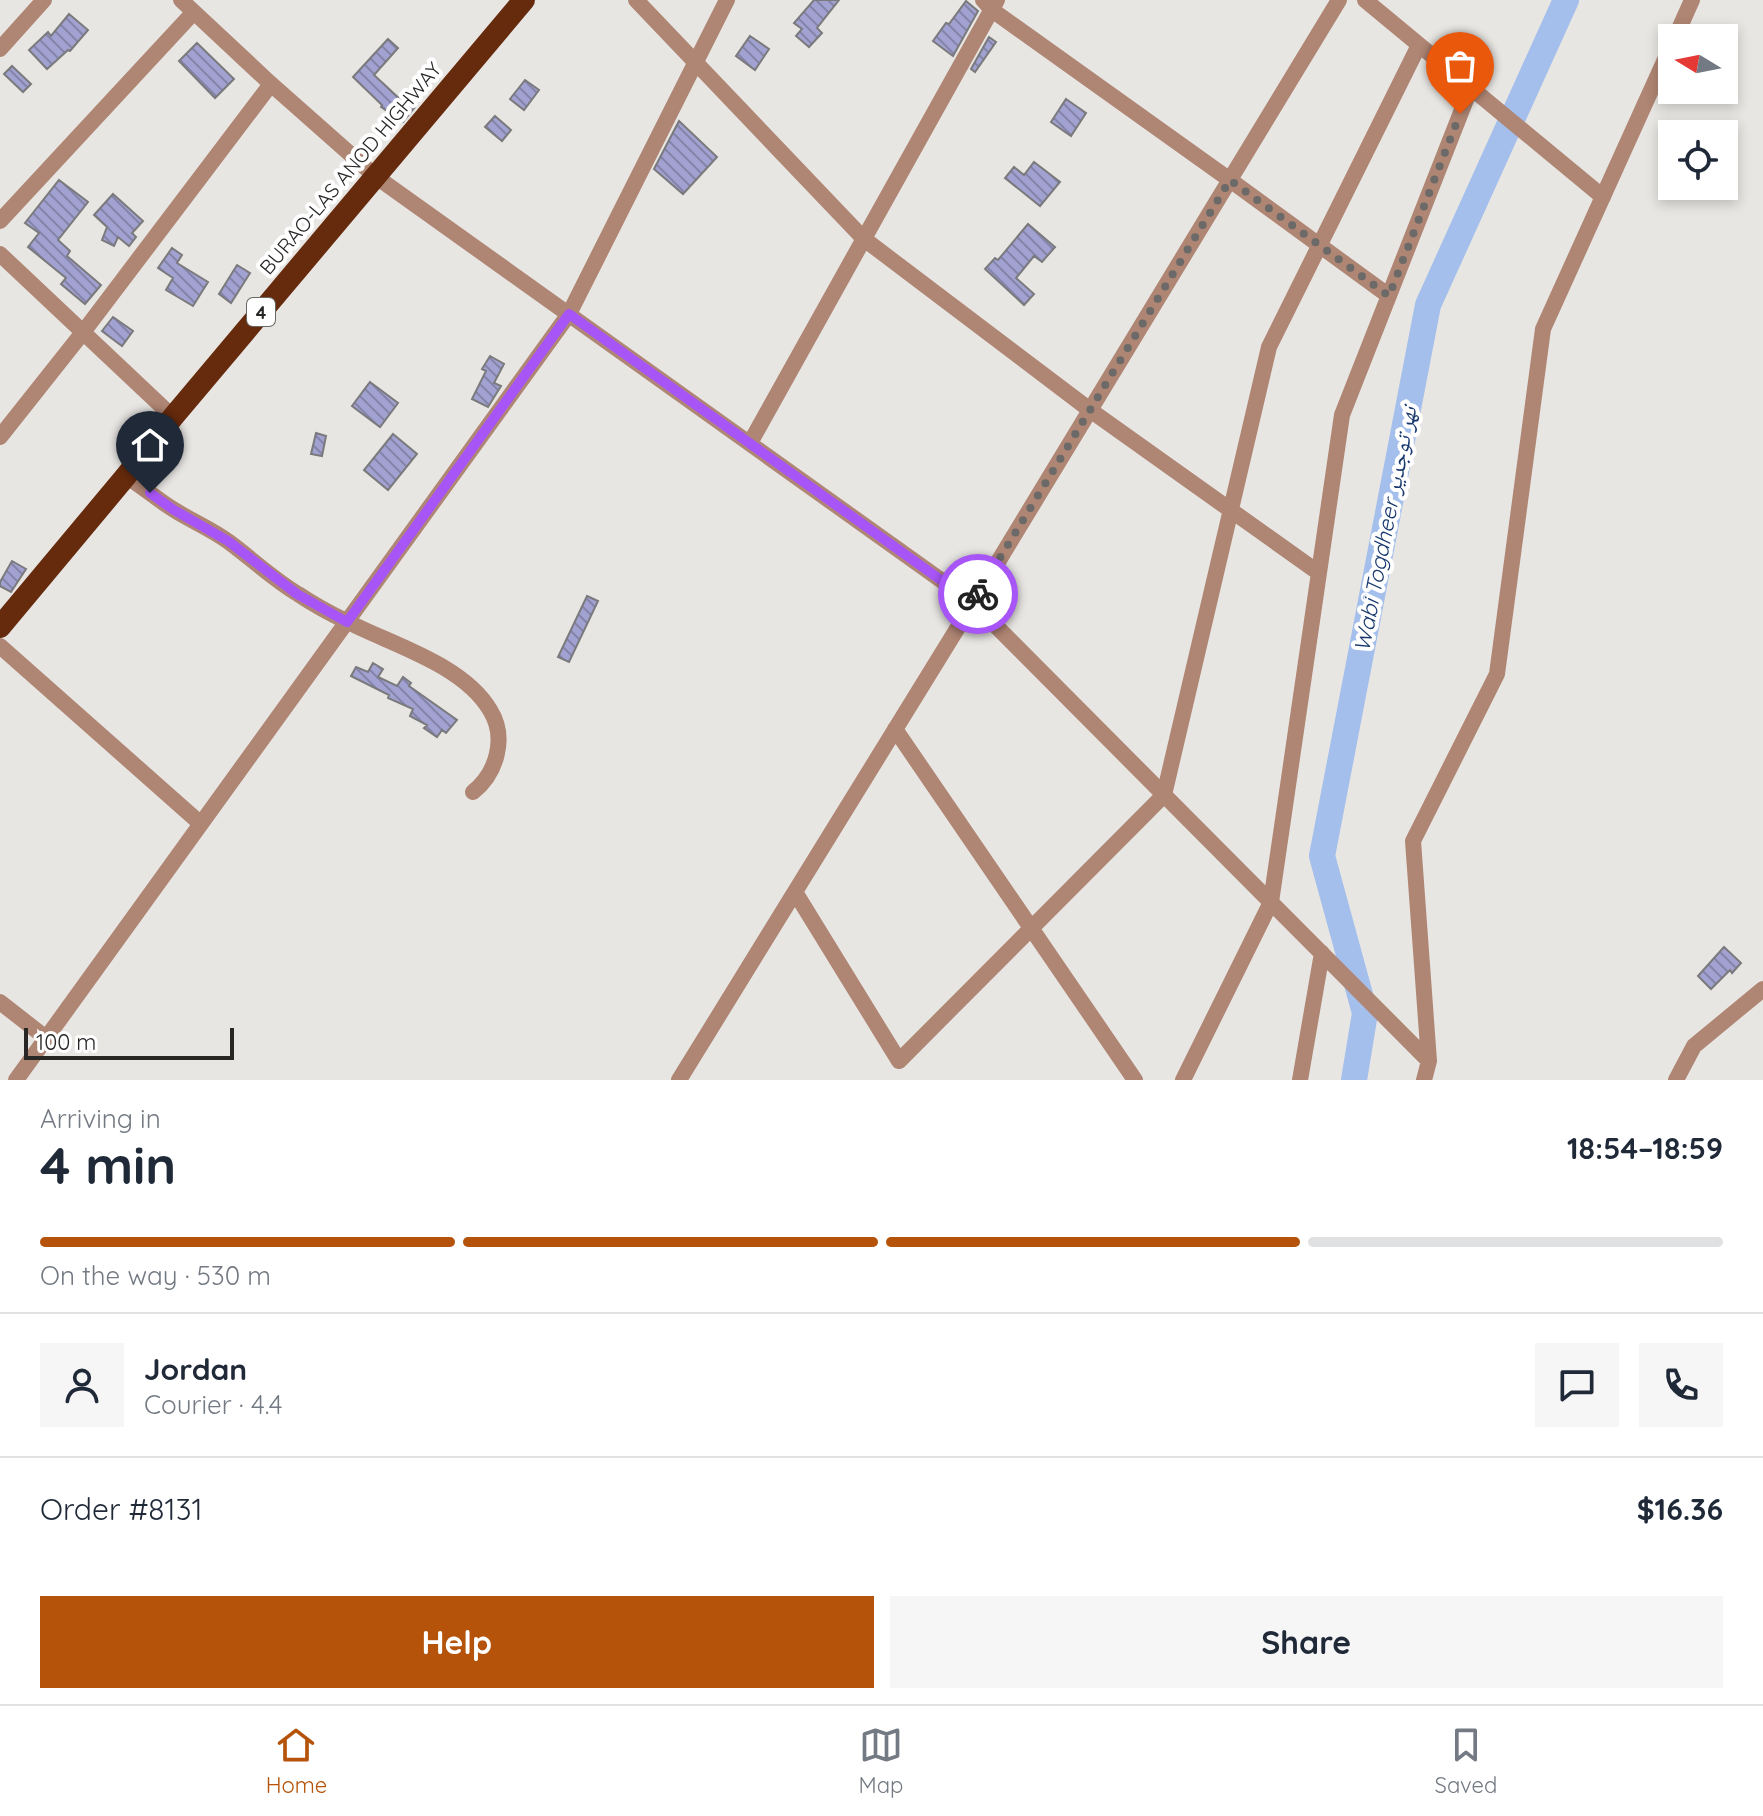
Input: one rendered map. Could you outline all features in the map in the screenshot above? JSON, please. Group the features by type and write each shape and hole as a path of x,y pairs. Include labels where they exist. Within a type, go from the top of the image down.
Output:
{"highway":[{"name":"BURAO-LAS ANOD HIGHWAY","path":"0,627 524,0"}],"street":[{"path":"0,49 44,0"},
{"path":"181,0 375,176 973,603 1429,1061"},
{"path":"636,0 864,239 1090,410 1319,573"},
{"path":"16,1080 569,314 727,0"},
{"path":"679,1080 1339,0"},
{"path":"1365,0 1603,197"},
{"path":"1681,24 1692,0"},
{"path":"750,443 991,3 1389,296"},
{"path":"0,221 193,13"},
{"path":"795,892 899,1061 1164,795 1269,347 1419,45"},
{"path":"1424,1080 1429,1061 1413,841 1497,674 1543,329 1658,75"},
{"path":"0,437 271,84"},
{"path":"1183,1080 1271,902 1342,415 1471,87"},
{"path":"2,261 84,331 173,417"},
{"path":"126,476 174,510 228,541 297,594 347,622 397,643 467,684 489,707 499,736 491,770 482,785 473,792"},
{"path":"0,646 201,824"},
{"path":"895,729 1135,1080"},
{"path":"1300,1080 1322,953"},
{"path":"1676,1080 1694,1046 1763,989"},
{"path":"0,1002 46,1038"}],"building":[{"path":"814,0 839,0 817,28 822,33 809,47 796,36 802,29 794,23"},
{"path":"966,1 978,11 953,56 933,41"},
{"path":"69,14 88,30 70,51 47,69 29,50 48,32 51,36"},
{"path":"750,36 769,49 755,70 736,56"},
{"path":"989,37 996,42 975,72 971,69"},
{"path":"388,39 398,48 374,75 402,101 415,107 403,122 381,107 353,77"},
{"path":"197,43 234,79 215,98 179,61"},
{"path":"12,66 31,84 23,92 4,74"},
{"path":"525,80 539,90 524,110 510,99"},
{"path":"1066,99 1086,113 1071,136 1051,122"},
{"path":"495,116 511,130 502,141 485,127"},
{"path":"679,121 717,157 683,194 654,169"},
{"path":"1034,162 1060,182 1040,206 1005,178 1014,167 1024,175"},
{"path":"59,180 88,202 58,240 70,251 67,256 101,285 85,304 61,284 66,278 28,247 39,233 25,223"},
{"path":"113,194 143,221 132,233 136,237 129,246 118,237 114,246 102,240 107,227 94,215"},
{"path":"1028,224 1055,247 1042,262 1034,256 1016,278 1034,294 1024,305 985,269 995,258 998,260"},
{"path":"172,248 182,255 177,263 208,282 193,306 166,290 173,278 158,268"},
{"path":"237,265 250,273 231,303 219,294"},
{"path":"113,317 133,331 122,346 102,331"},
{"path":"490,356 504,364 494,383 501,386 488,407 472,399"},
{"path":"370,382 398,403 380,427 352,406"},
{"path":"316,433 326,436 322,456 311,454"},
{"path":"393,434 417,454 388,490 364,470"},
{"path":"12,561 26,569 11,592 0,586 0,582"},
{"path":"587,596 598,601 569,662 558,657"},
{"path":"373,663 383,669 378,677 397,686 403,677 411,683 409,686 457,720 446,733 442,730 437,737 424,728 427,725 410,716 413,709 351,676 356,667 368,672"},
{"path":"1724,947 1741,963 1711,989 1698,976"}],"waterway":[{"name":"Wabi Togdheer نهر توجدير","path":"1354,1080 1365,1013 1322,856 1428,305 1566,0"}],"way so far":[{"path":"978,594 1230,180 1389,296 1460,114"}],"route":[{"path":"150,493 228,541 297,594 347,622 569,314 973,603 978,594"}]}
